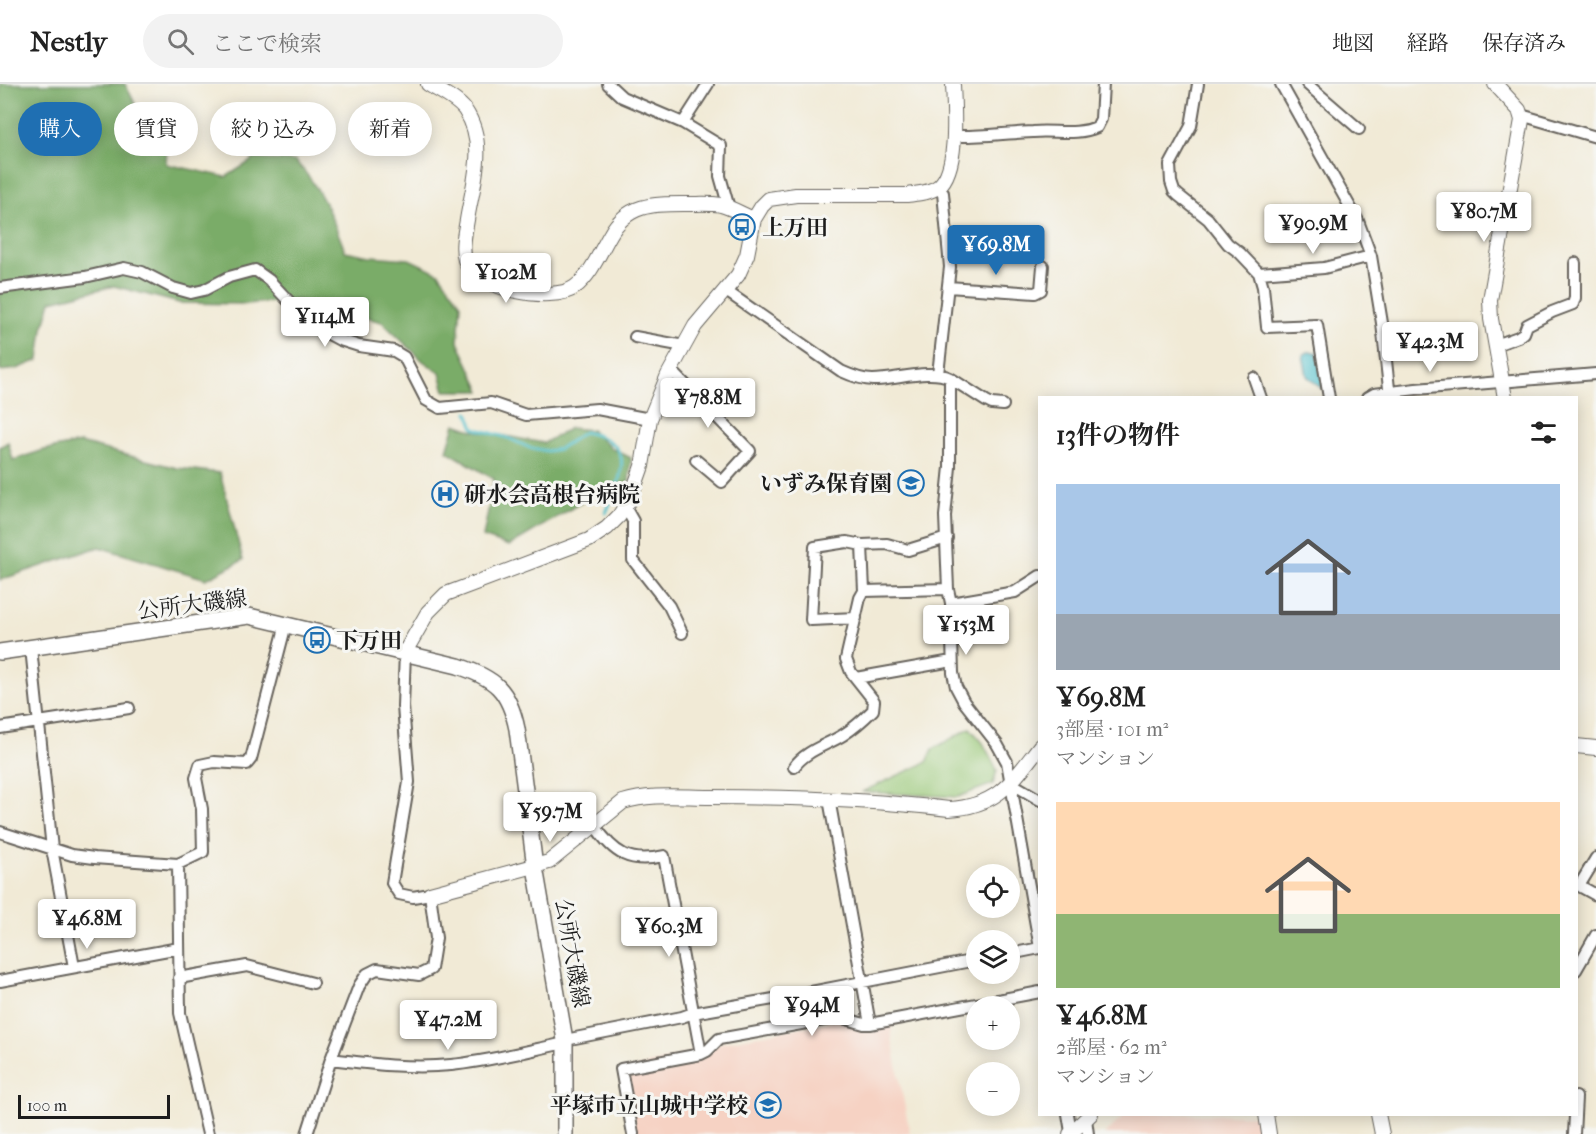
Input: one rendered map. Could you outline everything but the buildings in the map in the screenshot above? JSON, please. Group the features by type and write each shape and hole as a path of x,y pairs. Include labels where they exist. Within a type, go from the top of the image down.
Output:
{"main road":[{"name":"公所大磯線","path":"0,652 249,616 405,652 474,671 500,688 512,707 517,729 535,867 565,1041 565,1134"}],"street":[{"path":"428,84 464,109 477,139 477,172 463,251 468,267 489,283 534,293 566,292 575,287 589,272 615,227 627,215 649,204 712,205 729,208 754,219"},
{"path":"608,84 622,97 682,123 721,146 720,176 729,208"},
{"path":"682,123 708,84"},
{"path":"953,84 954,136 945,180 937,188 908,195 846,194 779,197 769,200 762,206 754,219 744,265 726,291 695,326 670,370 650,418 642,466 631,497 619,516 607,528 589,540 446,594 428,612 405,652 403,706 409,782 392,883 399,894 413,897 535,867 558,856 623,802 634,798 829,799 949,809 968,808 991,798 1011,783 1038,749"},
{"path":"954,136 980,137 1031,132 1087,131 1097,127 1101,119 1103,84"},
{"path":"1198,84 1191,126 1170,165 1171,182 1178,195 1208,219 1228,244 1259,273 1263,287 1267,327 1317,325 1329,396"},
{"path":"1281,84 1358,221 1371,256 1382,322 1390,394"},
{"path":"1307,84 1359,129"},
{"path":"1495,84 1513,103 1521,115 1522,124 1490,300 1505,396"},
{"path":"1521,115 1596,137"},
{"path":"937,188 943,193 950,267 938,374"},
{"path":"1259,273 1324,268 1371,256"},
{"path":"1496,345 1518,338 1524,333 1527,325 1573,304 1575,263"},
{"path":"948,287 1035,293 1041,290 1043,266"},
{"path":"0,288 85,277 124,267 142,272 173,288 190,293 204,290 229,278 255,270 269,280 310,324 340,340 359,346 394,351 404,357 426,400 440,408 491,403 526,415 597,409 650,418"},
{"path":"726,291 841,371 853,376 873,380 938,374 950,378 992,404 1003,405"},
{"path":"635,337 684,346"},
{"path":"670,370 750,451 722,482 696,460"},
{"path":"1370,396 1416,393 1461,385 1596,374"},
{"path":"950,378 950,467 945,516 952,661 956,687 964,702 997,744 1007,762 1038,937"},
{"path":"1254,378 1260,396"},
{"path":"1460,396 1461,385"},
{"path":"625,507 633,521 633,560 669,606 682,633"},
{"path":"856,618 811,620 815,547 848,542 862,545 887,544 908,550 947,538"},
{"path":"794,767 797,762 856,726 873,710 874,701 856,678 846,659 860,598 864,591 862,545"},
{"path":"951,603 1015,592 1038,577"},
{"path":"864,591 948,589"},
{"path":"0,832 52,849 94,858 178,864 203,852 202,809 196,778 200,765 214,762 247,764 251,759 286,624"},
{"path":"31,648 52,849 74,967"},
{"path":"856,678 952,661"},
{"path":"0,728 129,708"},
{"path":"1578,746 1596,748"},
{"path":"1011,783 1038,799"},
{"path":"829,799 870,1024"},
{"path":"595,826 615,851 639,859 664,856 701,1054"},
{"path":"1596,858 1578,885 1596,894"},
{"path":"178,864 180,1013 204,1134"},
{"path":"307,1134 331,1059 359,986 367,974 377,969 419,975 431,969 436,938 430,894"},
{"path":"1578,966 1596,934"},
{"path":"0,981 178,948"},
{"path":"1020,952 1038,948"},
{"path":"331,1059 388,1066 448,1066 479,1062 565,1041 682,1017 693,1012 863,983 966,962"},
{"path":"179,978 247,966 313,983"},
{"path":"633,1134 621,1069 701,1054 707,1052 720,1039 840,1017 870,1024 1038,992"},
{"path":"1068,1116 1071,1133"},
{"path":"1266,1116 1269,1134"},
{"path":"1378,1116 1382,1134"},
{"path":"1574,1134 1575,1116"},
{"path":"1071,1133 1088,1117"},
{"path":"1088,1117 1088,1134"}],"shaded area":[{"name":"平塚市立山城中学校","path":"838,1020 891,1024 910,1134 637,1134 626,1076 630,1070 721,1043"},
{"path":"1124,1116 1258,1116 1262,1134 1105,1134"}],"green space":[{"path":"0,84 125,84 134,102 114,102 114,156 166,156 166,164 226,177 254,159 295,161 319,192 345,251 370,256 409,259 439,273 461,304 458,342 481,391 445,391 440,373 423,361 382,322 297,300 245,304 179,303 114,286 51,301 43,329 39,360 17,369 0,371"},
{"path":"455,424 472,430 544,443 570,428 591,430 611,448 631,458 629,482 599,492 509,546 483,537 494,479 447,451"},
{"path":"8,442 13,460 44,450 80,443 177,468 220,473 243,560 206,579 99,547 0,580 0,447"},
{"path":"970,728 983,743 997,770 993,784 958,797 862,792 927,762 933,749"}],"water":[{"path":"1308,352 1317,352 1322,389 1307,376 1303,355"}],"waterway":[{"path":"468,412 474,428 508,438 530,448 547,451 559,449 584,432 601,437 613,444 622,462 621,473 606,513"}],"place":[{"name":"上万田","path":"742,227"},
{"name":"いずみ保育園","path":"911,483"},
{"name":"研水会高根台病院","path":"445,494"},
{"name":"下万田","path":"317,640"},
{"name":"平塚市立山城中学校","path":"768,1105"}]}
